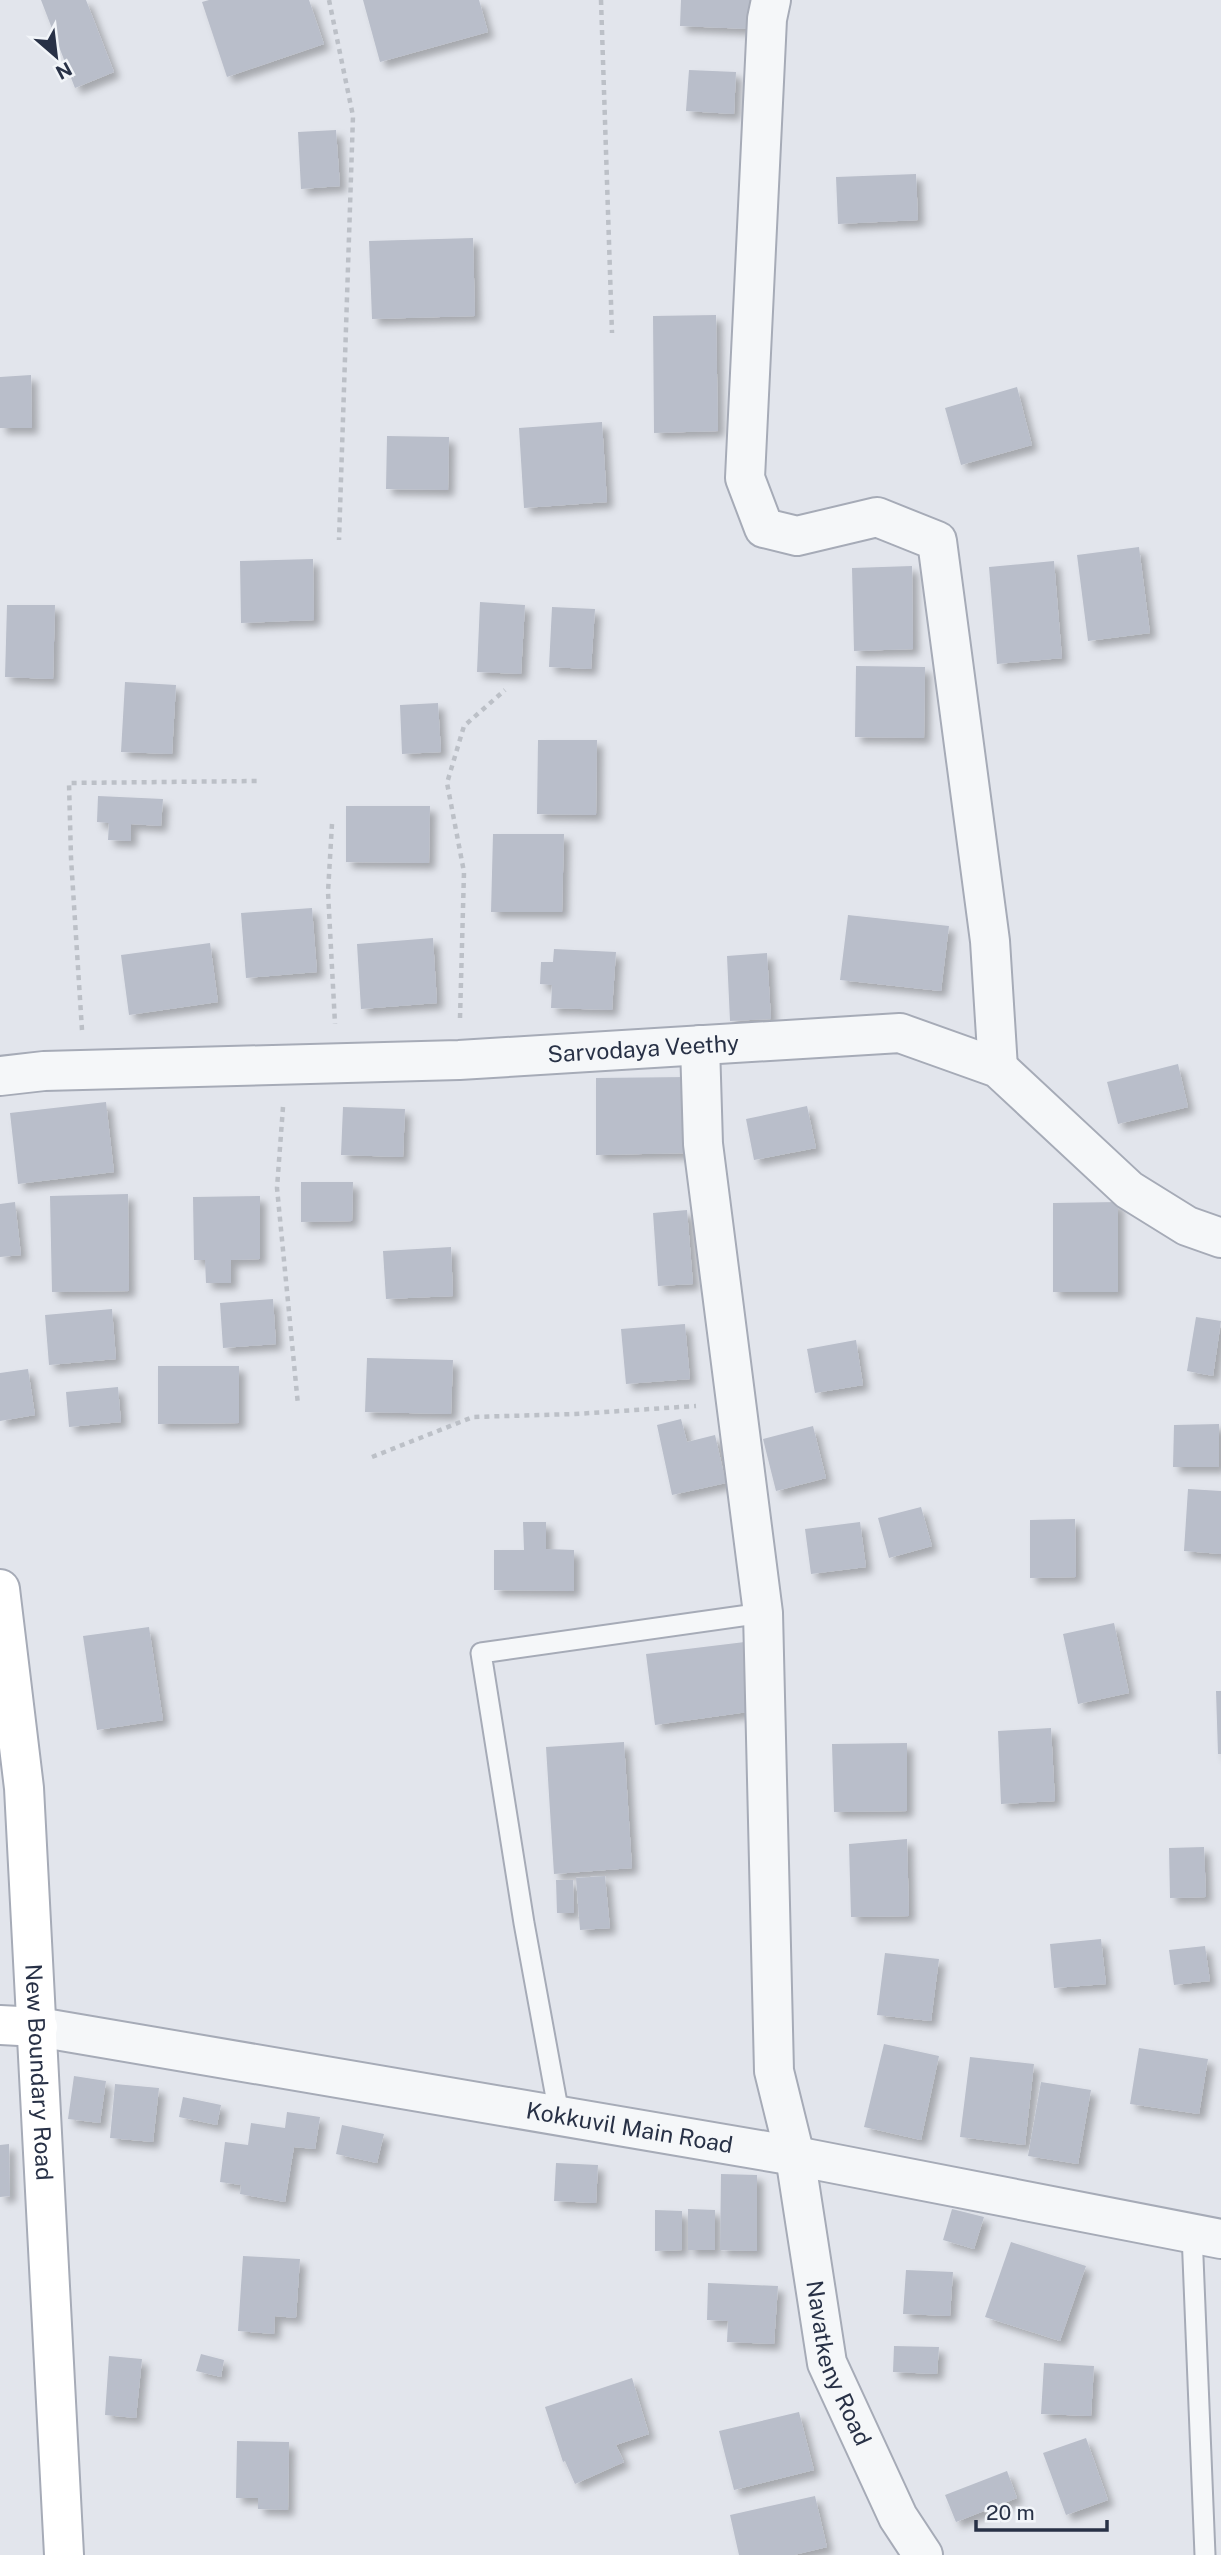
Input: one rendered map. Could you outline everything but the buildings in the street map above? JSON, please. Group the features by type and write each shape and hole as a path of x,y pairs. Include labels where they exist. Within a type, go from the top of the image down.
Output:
{"main road":[{"name":"New Boundary Road","path":"0,1589 24,1788 64,2555"},
{"path":"0,2025 38,2027"}],"street":[{"path":"771,0 767,19 745,478 764,528 797,536 877,517 937,541 990,941 998,1068"},
{"name":"Sarvodaya Veethy","path":"0,1076 85,1070 460,1060 900,1033 998,1068 1129,1190 1187,1226 1221,1238"},
{"name":"Navatkeny Road","path":"700,1045 703,1144 763,1613 774,2071 795,2155 827,2363 898,2517 923,2555"},
{"name":"Kokkuvil Main Road","path":"38,2027 795,2155 1206,2236"}],"lane":[{"path":"559,2114 522,1909 481,1653 763,1613"},
{"path":"1205,2555 1206,2236"}],"path":[{"path":"329,0 354,116 339,540"},
{"path":"601,0 612,333"},
{"path":"460,1060 464,872 447,783 464,726 505,690"},
{"path":"85,1070 71,858 69,783 258,781"},
{"path":"332,824 328,892 338,1063"},
{"path":"287,1065 277,1188 298,1405"},
{"path":"372,1457 473,1417 575,1414 736,1403"}]}
